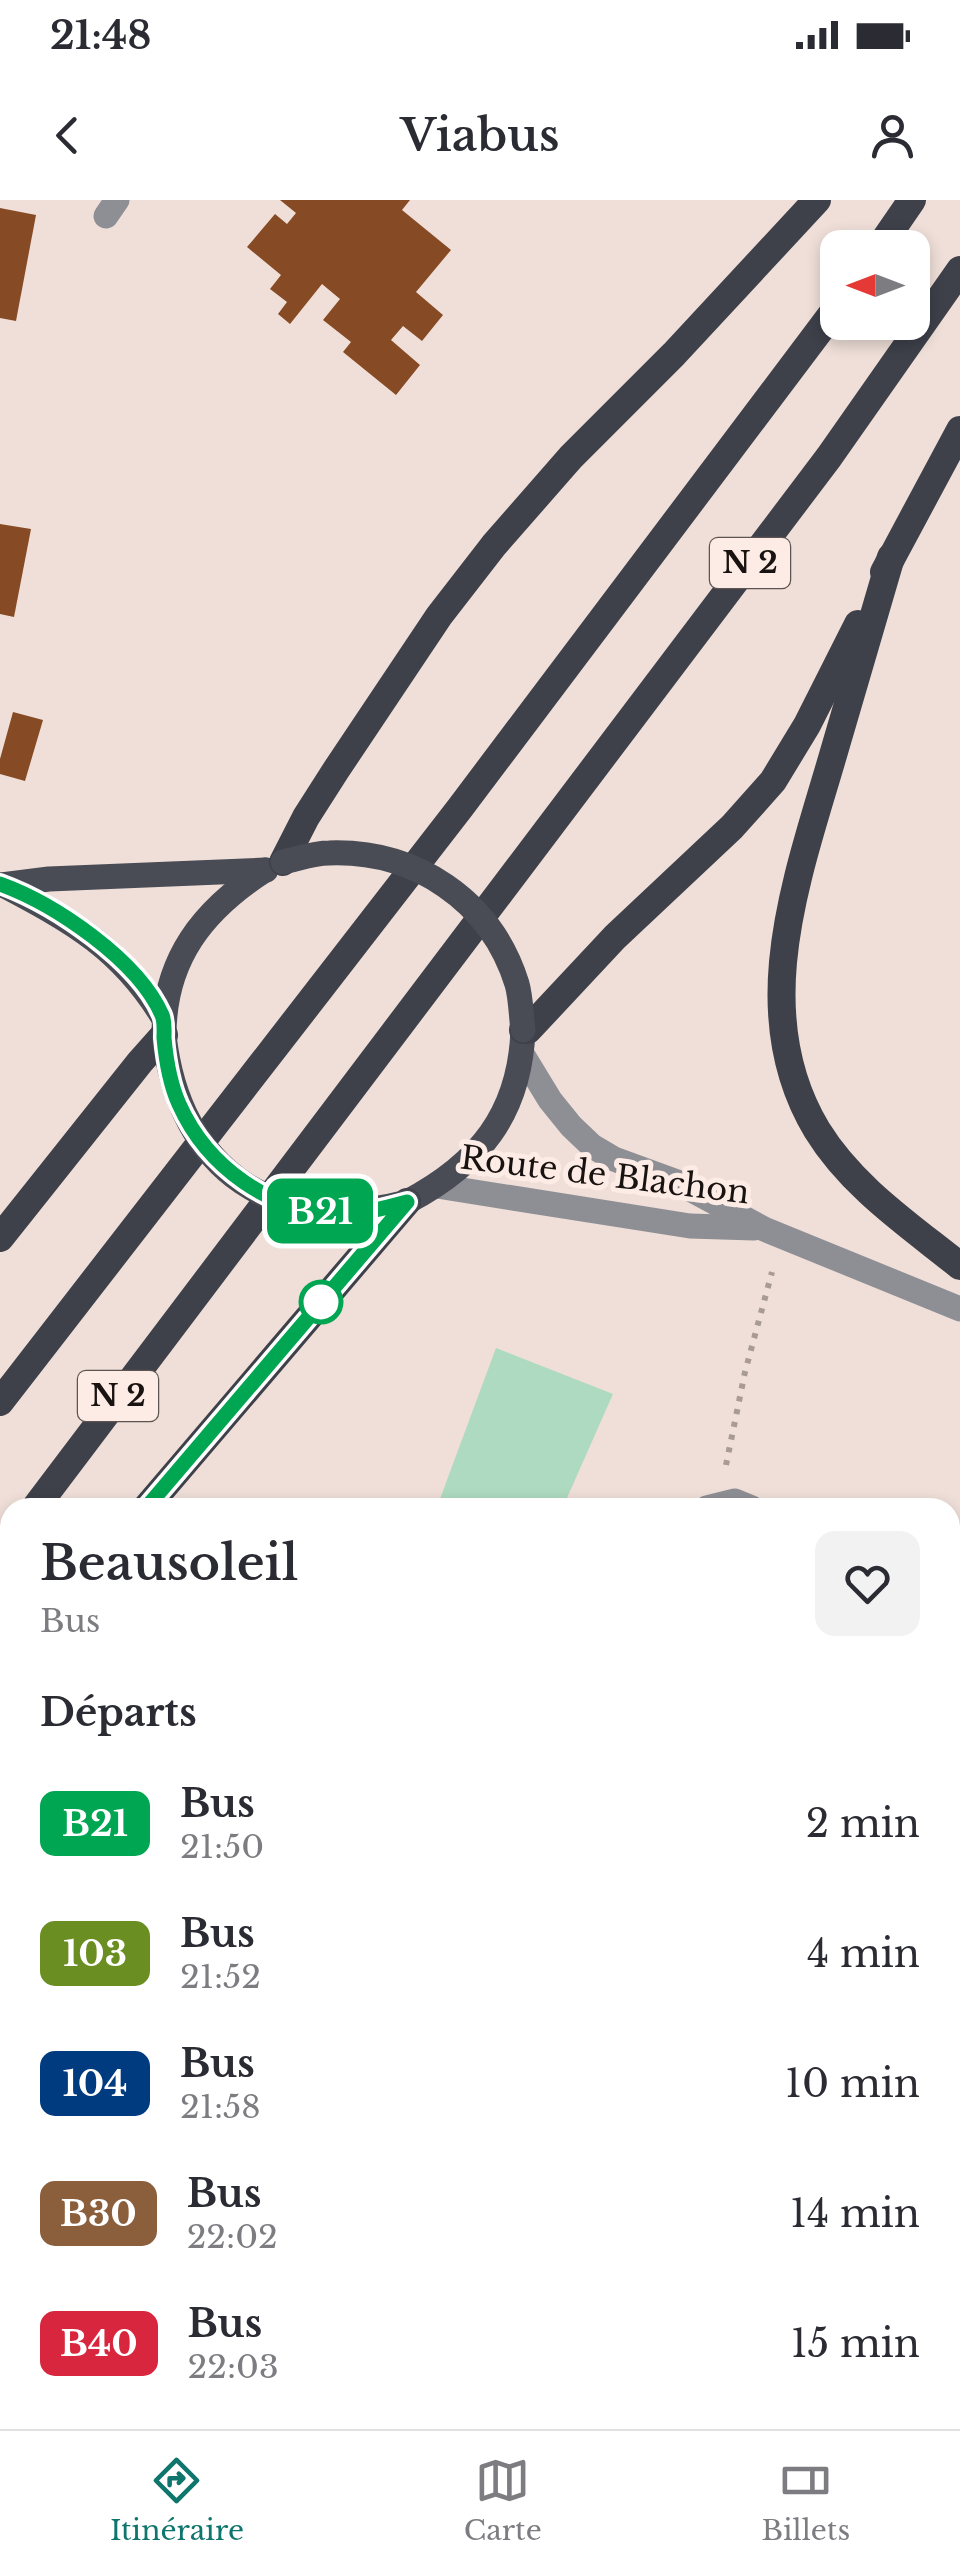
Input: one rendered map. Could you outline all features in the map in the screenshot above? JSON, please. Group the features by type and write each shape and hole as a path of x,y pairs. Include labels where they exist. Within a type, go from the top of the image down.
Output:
{"highway":[{"path":"274,866 439,616 494,545 571,456 674,354 817,200"},
{"path":"891,230 912,200"},
{"name":"N 2","path":"43,1498 818,473 960,270"},
{"name":"N 2","path":"0,1402 460,808 820,330"},
{"path":"523,1042 528,1030 614,936 732,827 773,781 807,725 960,430"},
{"path":"892,557 794,892 783,944 783,1037 802,1101 818,1132 841,1162 873,1196 960,1266"},
{"path":"0,1238 164,1027"},
{"path":"155,1498 407,1202"}],"main road":[{"path":"1,884 274,866 324,853 367,854 408,864 446,884 478,912 502,947 518,987 523,1042 513,1094 495,1130 469,1162 438,1186 407,1202 374,1211 340,1214 272,1199 216,1160 194,1132 178,1102 168,1069 164,1027 172,982 185,946 206,916 234,890 274,866"},
{"path":"1,884 75,924 122,961 143,984 164,1027"}],"street":[{"name":"Route de Blachon","path":"523,1042 550,1100 592,1146 614,1159 677,1182 773,1232 960,1308"},
{"name":"Route de Blachon","path":"438,1186 690,1226 773,1232"}],"path":[{"path":"714,1498 773,1232"}],"green space":[{"path":"496,1348 613,1394 567,1498 440,1498"}],"building":[{"path":"280,200 410,200 402,210 451,250 416,292 443,315 422,341 403,326 391,340 420,365 396,395 343,352 351,342 323,320 340,299 322,284 290,324 278,314 287,302 270,289 281,275 247,247 275,214 287,224 296,213"},
{"path":"0,208 36,215 16,321 0,318"},
{"path":"0,524 31,529 14,617 0,614"},
{"path":"13,712 43,720 25,781 0,774 0,759"}],"bus line":[{"name":"B21","path":"0,884 75,924 122,961 143,984 164,1019 168,1069 178,1102 194,1132 216,1160 243,1182 272,1199 340,1214 374,1211 407,1202 155,1498"}]}
